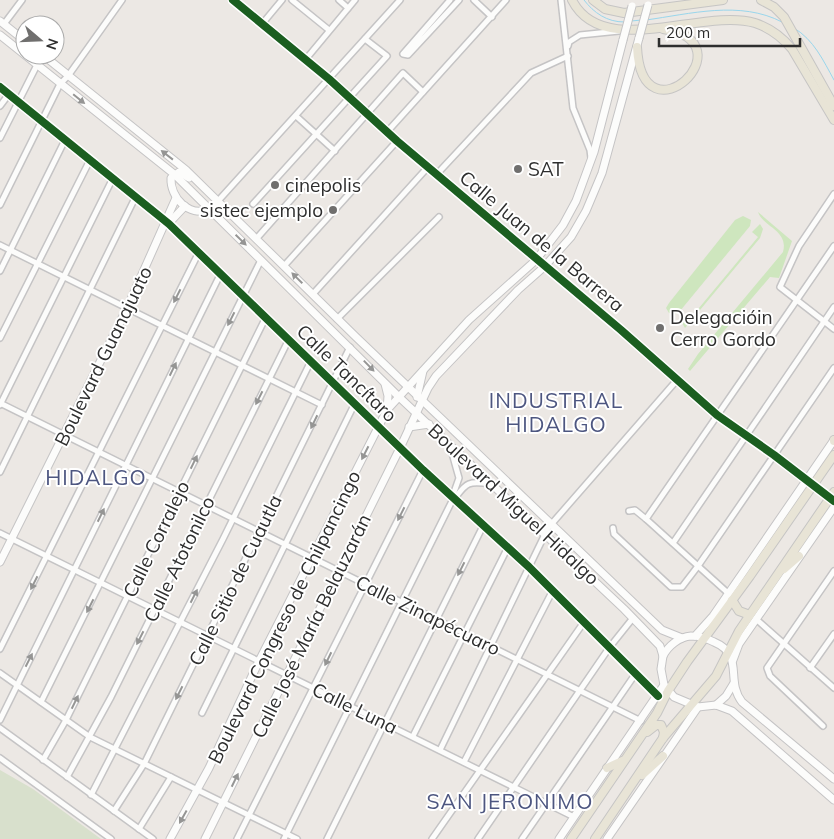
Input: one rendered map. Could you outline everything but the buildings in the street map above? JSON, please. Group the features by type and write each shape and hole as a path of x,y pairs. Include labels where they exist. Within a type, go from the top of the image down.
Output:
{"main road":[{"path":"572,0 581,13 592,21 620,30 734,20 765,27 780,37 792,49 834,120"},
{"path":"593,0 605,9 624,13 723,0"},
{"path":"694,5 710,0"},
{"path":"761,0 778,11 791,28 834,106"},
{"name":"Boulevard Congreso de Chilpancingo","path":"170,839 197,790 259,661 387,410 408,385 494,296 536,260 563,226 576,201 590,164 633,3"},
{"path":"420,398 442,370 518,290 544,267 571,237 592,200 605,163 648,3"},
{"path":"2,22 15,33"},
{"path":"637,47 640,72 651,85 661,89 671,88 681,85 690,78 697,61 694,47 690,40 680,33 654,27"},
{"name":"Boulevard Miguel Hidalgo","path":"0,35 15,47"},
{"name":"Boulevard Miguel Hidalgo","path":"37,65 174,174 350,346 398,396 633,618 658,643 663,656"},
{"name":"Boulevard Miguel Hidalgo","path":"55,65 182,166 337,319 662,630 682,638"},
{"path":"174,174 182,172 215,198 209,209 195,210 185,206 176,198"},
{"name":"Boulevard Guanajuato","path":"0,562 167,225 176,198 171,185 174,174"},
{"name":"Boulevard Guanajuato","path":"167,225 185,206"},
{"path":"420,398 424,369"},
{"path":"384,381 388,396 387,410"},
{"name":"Calle José María Belauzarán","path":"206,839 400,448 420,398"},
{"path":"409,427 429,424"},
{"path":"559,839 658,696 705,638 806,479 834,440"},
{"path":"695,636 730,597 814,485 834,455"},
{"name":"Calle Juan de la Barrera","path":"806,479 833,497"},
{"path":"833,497 776,575 739,644 733,660 734,682 737,694 742,702 834,780"},
{"path":"607,839 694,706 716,676 728,651 834,506"},
{"path":"776,575 799,556"},
{"path":"730,597 739,611 753,617"},
{"path":"733,660 723,646 705,638 695,636 682,638 673,644 663,656 661,669 666,688 678,700 694,706 716,705 732,711 834,800"},
{"path":"716,705 726,696 734,682"},
{"path":"571,839 660,708 666,688"},
{"path":"595,839 663,738 694,706"},
{"path":"642,736 660,725 664,730 663,738"},
{"path":"632,786 663,756"},
{"path":"607,768 626,758"}],"street":[{"path":"2,22 22,0"},
{"path":"0,204 60,84 68,76 122,0"},
{"name":"Calle Juan de la Barrera","path":"234,0 306,59 397,141 544,267 621,330 717,415 806,479"},
{"path":"262,24 282,0"},
{"path":"292,0 329,30"},
{"path":"339,0 348,8"},
{"path":"306,59 356,0"},
{"path":"215,198 296,116 400,0"},
{"path":"450,0 403,54 408,55 417,47 459,0"},
{"path":"474,0 492,17"},
{"path":"388,132 506,0"},
{"path":"561,0 573,108 591,153 590,164"},
{"path":"562,21 569,42 568,54"},
{"path":"569,42 580,36 620,30"},
{"path":"253,204 387,56 365,39"},
{"path":"437,174 536,70 568,54"},
{"path":"0,138 37,65"},
{"path":"257,238 403,73 423,92"},
{"name":"Calle Tancítaro","path":"0,87 136,196 221,273 453,500 529,567 658,696"},
{"path":"0,106 10,94"},
{"path":"296,116 335,151"},
{"path":"585,138 592,141 598,135"},
{"path":"0,271 65,140"},
{"path":"284,266 397,141"},
{"path":"0,338 90,160"},
{"path":"313,294 428,167"},
{"path":"0,404 113,178"},
{"path":"834,194 799,246 780,287 834,329"},
{"path":"0,472 136,196"},
{"path":"337,319 439,217"},
{"path":"0,245 242,365 268,380 322,405"},
{"path":"646,519 834,246"},
{"path":"0,649 198,252"},
{"path":"41,702 261,260"},
{"path":"0,720 221,273"},
{"path":"673,543 834,307"},
{"name":"Calle Corralejo","path":"43,760 66,720 266,317"},
{"name":"Calle Atotonilco","path":"67,777 90,737 155,609 289,339"},
{"name":"Calle Sitio de Cuautla","path":"114,811 144,764 334,382 350,346"},
{"path":"91,795 116,750 311,361"},
{"path":"613,528 614,534 671,587 679,588 698,566 834,368"},
{"path":"440,750 545,533 677,380"},
{"path":"202,713 355,403"},
{"name":"Calle Zinapécuaro","path":"0,404 180,491 641,721"},
{"path":"450,444 459,478 453,500"},
{"path":"237,839 423,470"},
{"path":"285,836 453,500 461,488 467,484 492,485"},
{"path":"629,511 635,510 646,519 730,597"},
{"path":"327,839 483,526"},
{"name":"Calle Luna","path":"0,533 128,595 232,649 386,722 574,817"},
{"path":"413,736 463,632 507,548"},
{"path":"823,726 768,673 768,666 834,571"},
{"path":"464,762 552,592"},
{"path":"753,617 834,688"},
{"path":"478,839 609,648 633,618"},
{"path":"432,839 584,622"},
{"path":"810,668 834,634"},
{"path":"0,673 90,737 285,836 297,839"},
{"path":"522,839 636,673"},
{"path":"0,706 5,710"},
{"path":"0,728 152,839"},
{"path":"0,758 111,839"},
{"path":"139,829 171,777"}],"green space":[{"path":"758,212 792,241 779,278 770,277 690,371 688,369 698,354 783,252 784,245 779,234"},
{"path":"743,216 751,220 750,226 680,311 674,315 669,313 666,308 669,303 735,220"},
{"path":"760,224 763,229 760,238 685,328 681,321 682,316 689,320 758,237 752,232"},
{"path":"0,770 33,789 101,839 0,839"}],"waterway":[{"path":"584,0 601,16 618,22 624,22"},
{"path":"646,20 697,12 732,10 766,15 782,22"},
{"path":"631,21 642,20"},
{"path":"794,28 813,44 834,80"}],"cycle path":[{"path":"233,0 329,79 397,141 621,330 717,415 774,455 834,501"},
{"path":"0,87 169,224 423,470 529,567 658,696"}],"place":[{"name":"SAT","path":"518,169"},
{"name":"cinepolis","path":"275,185"},
{"name":"sistec ejemplo","path":"333,210"},
{"name":"Delegacióin Cerro Gordo","path":"660,328"}],"district":[{"name":"INDUSTRIAL HIDALGO","path":"556,412"},
{"name":"HIDALGO","path":"96,477"},
{"name":"SAN JERONIMO","path":"510,801"}]}
